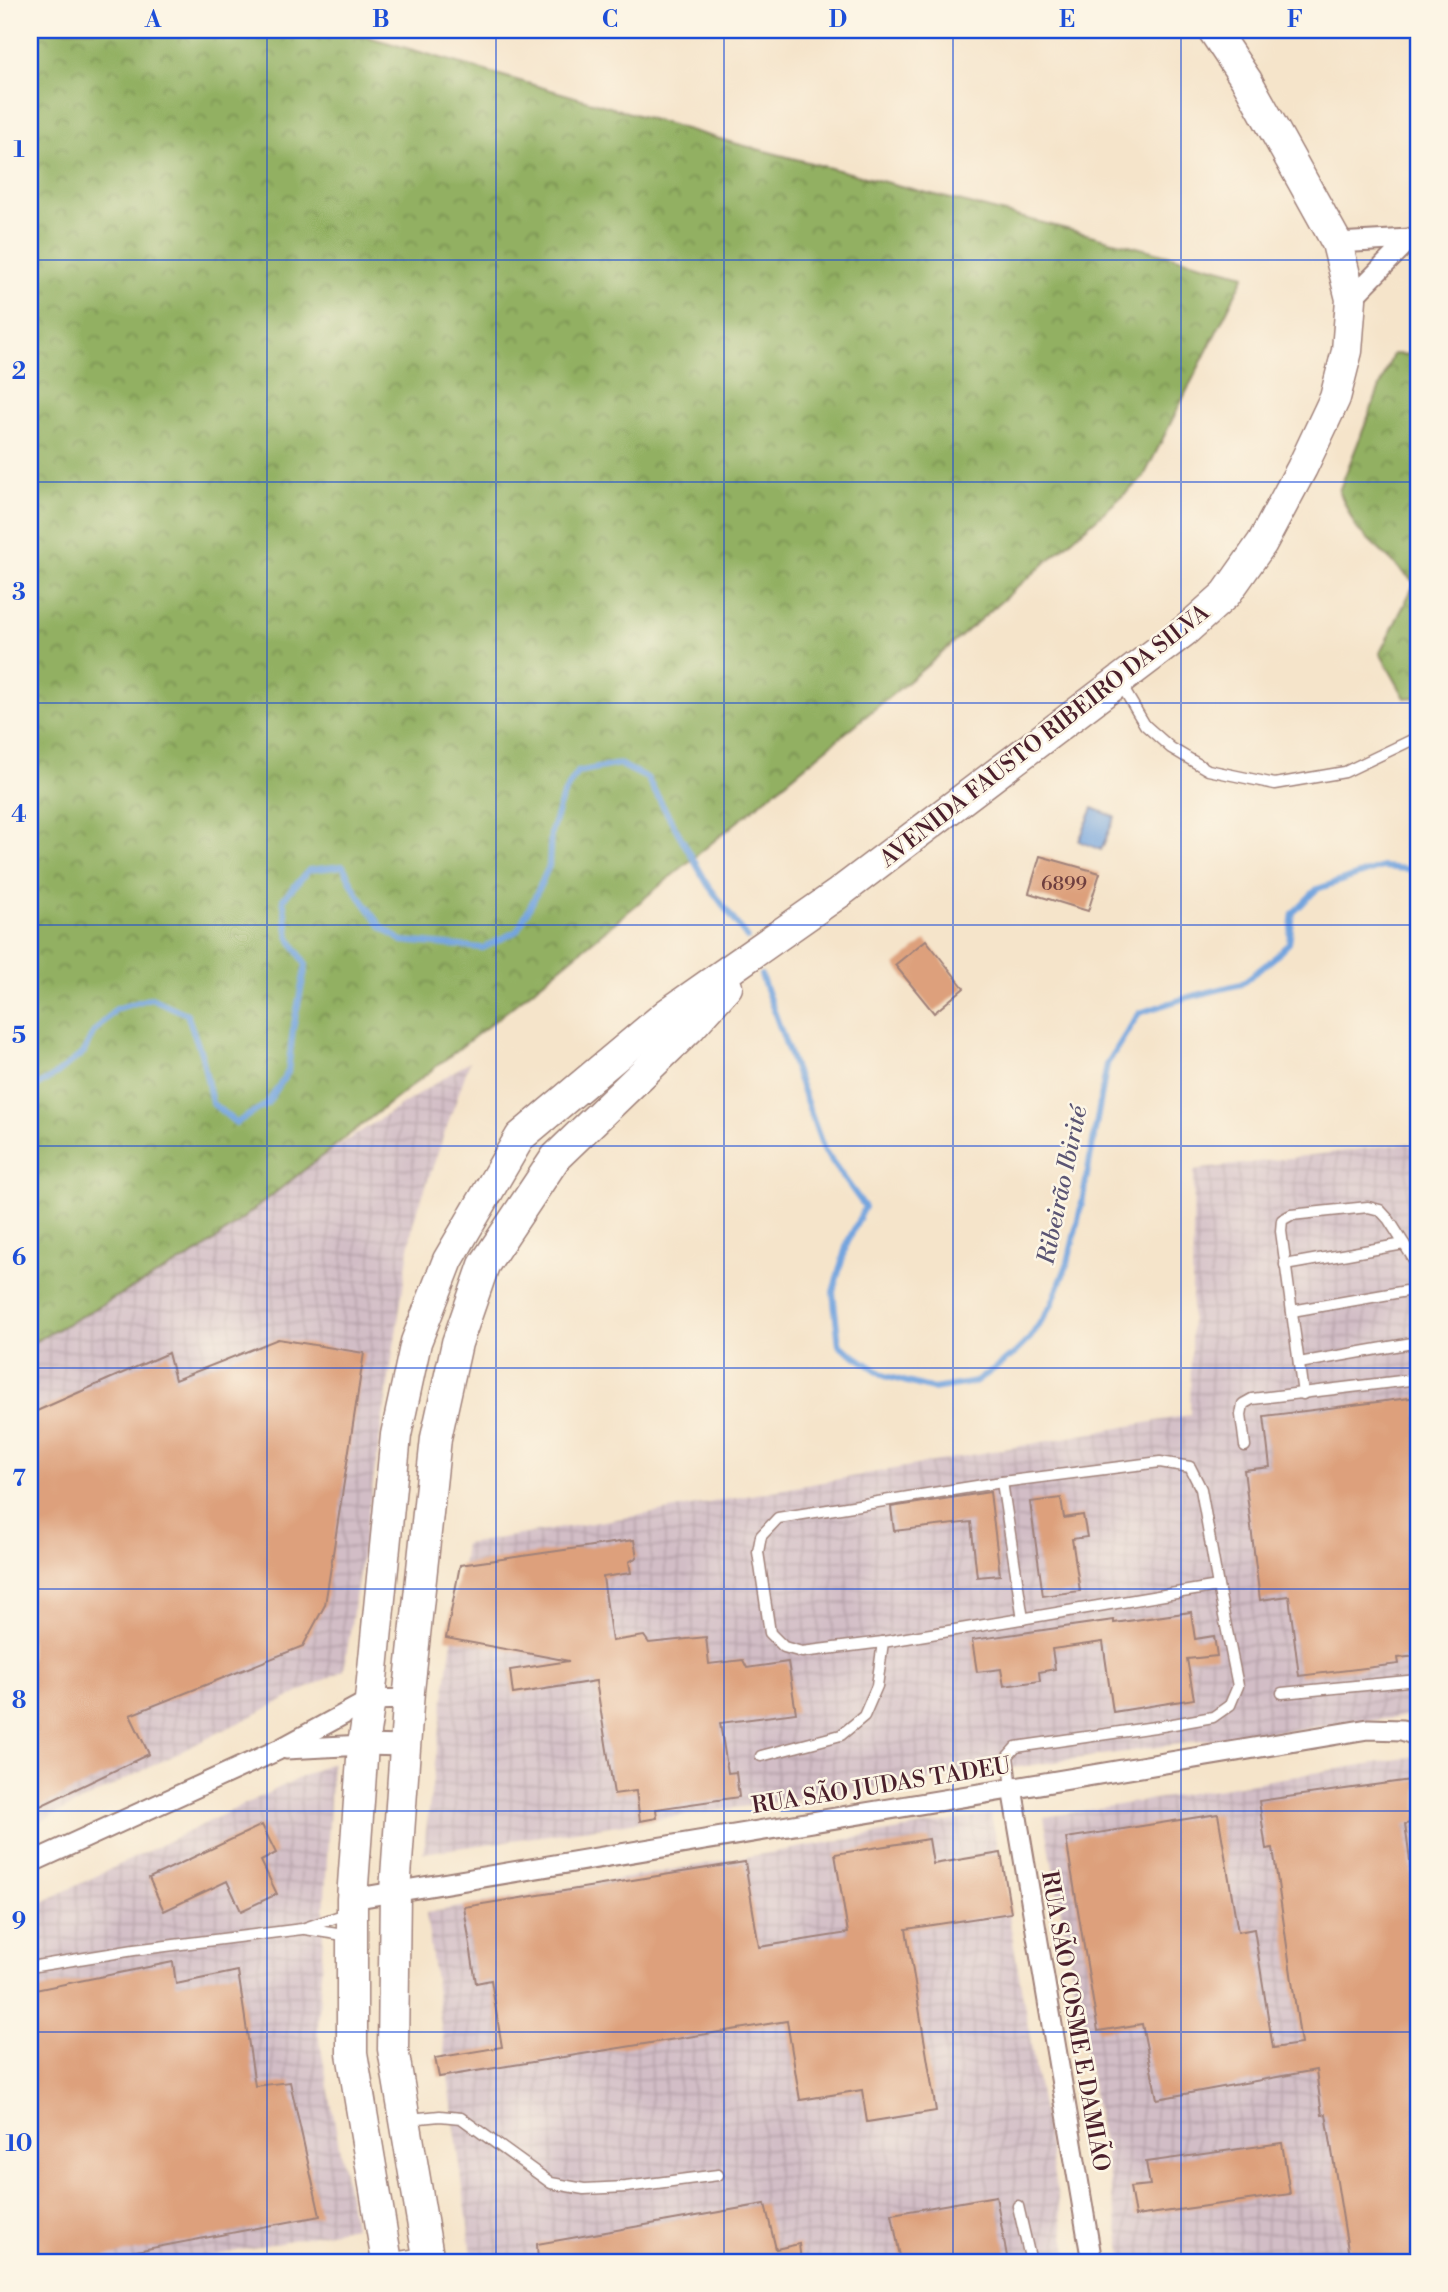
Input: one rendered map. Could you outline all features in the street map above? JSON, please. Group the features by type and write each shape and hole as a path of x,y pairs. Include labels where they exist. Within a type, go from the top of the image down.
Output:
{"main road":[{"name":"AVENIDA FAUSTO RIBEIRO DA SILVA","path":"760,950 1119,683 1226,594 1262,543 1335,398 1347,351 1352,299 1336,243 1247,80 1213,30"},
{"path":"382,2261 352,2053 352,1915 363,1745 370,1700 396,1435 416,1342 448,1260 520,1137 668,1013 760,950"},
{"path":"428,2258 393,2049 395,1891 408,1699 436,1438 457,1343 484,1265 556,1157 691,1027 760,950"},
{"path":"520,1137 556,1157"},
{"path":"352,2053 393,2049"}],"street":[{"path":"1336,243 1414,237"},
{"path":"1352,299 1414,237"},
{"path":"30,1863 278,1750 370,1700 408,1699"},
{"name":"RUA SÃO JUDAS TADEU","path":"352,1915 395,1891 1368,1729 1402,1730 1418,1736"},
{"path":"278,1750 363,1745 405,1746"},
{"name":"RUA SÃO COSME E DAMIÃO","path":"1012,1788 1092,2262"}],"lane":[{"path":"1119,683 1145,725 1171,748 1208,770 1275,784 1345,772 1418,737"},
{"path":"1303,1394 1285,1265 1282,1220 1291,1215 1368,1207 1380,1210 1418,1266"},
{"path":"1285,1265 1404,1244"},
{"path":"1292,1311 1418,1289"},
{"path":"1299,1363 1418,1342"},
{"path":"1245,1446 1241,1415 1243,1404 1252,1399 1418,1379"},
{"path":"1012,1788 1008,1756 1016,1747 1213,1717 1230,1705 1238,1686 1201,1489 1190,1467 1160,1462 1002,1482 778,1518 761,1536 758,1552 770,1633 783,1647 802,1652 883,1642 1218,1586"},
{"path":"1002,1482 1023,1619"},
{"path":"761,1756 841,1735 864,1716 877,1686 883,1642"},
{"path":"1282,1693 1418,1680"},
{"path":"30,1967 134,1950 302,1929 352,1915"},
{"path":"302,1929 352,1915"},
{"path":"405,2120 440,2116 461,2118 551,2183 584,2189 718,2175"},
{"path":"1018,2206 1031,2262"},
{"path":"382,2261 428,2258"}],"shaded area":[{"path":"470,1061 413,1223 344,1670 30,1827 30,1344"},
{"path":"1409,1143 1418,1153 1418,1715 1193,1742 423,1853 465,1544 653,1513 1190,1415 1194,1170"},
{"path":"1418,1756 1418,2262 1124,2262 1044,1817"},
{"path":"332,1762 318,2032 354,2227 183,2262 30,2262 30,1908"},
{"path":"991,1814 1069,2262 473,2262 426,1913"}],"green space":[{"path":"30,30 358,30 358,34 730,142 1245,275 1143,478 928,665 512,1007 201,1251 30,1344"},
{"path":"1393,354 1418,355 1418,697 1405,698 1380,653 1415,583 1356,528 1339,491"}],"water":[{"path":"1093,808 1115,817 1101,850 1079,841"}],"building":[{"path":"1040,856 1100,873 1088,911 1029,893"},
{"path":"926,940 964,988 934,1013 895,965"},
{"path":"278,1339 364,1353 325,1605 303,1646 130,1715 149,1754 30,1811 30,1414 168,1353 175,1380"},
{"path":"1418,1397 1418,1656 1398,1658 1399,1664 1299,1676 1289,1596 1260,1600 1244,1470 1270,1467 1264,1416"},
{"path":"990,1492 1000,1575 977,1577 971,1522 894,1531 891,1507"},
{"path":"1061,1498 1064,1518 1083,1515 1087,1537 1072,1539 1080,1591 1043,1596 1030,1502"},
{"path":"634,1540 637,1557 629,1562 631,1573 603,1577 612,1641 644,1636 649,1643 706,1637 709,1664 743,1660 747,1668 788,1662 796,1713 720,1723 728,1773 736,1772 739,1797 656,1809 657,1818 640,1821 636,1791 614,1794 596,1681 513,1694 510,1670 569,1661 446,1638 460,1565"},
{"path":"1191,1612 1195,1639 1214,1636 1217,1656 1187,1659 1194,1699 1113,1712 1103,1642 1052,1649 1055,1669 1039,1672 1040,1681 1004,1686 1001,1669 977,1672 972,1640"},
{"path":"1418,1779 1418,1822 1405,1824 1418,1920 1418,2262 1350,2262 1326,2114 1322,2115 1316,2070 1157,2099 1142,2024 1098,2031 1066,1838 1218,1814 1238,1932 1254,1929 1273,2048 1301,2044 1273,1848 1266,1849 1259,1801"},
{"path":"262,1825 276,1853 261,1861 277,1894 241,1911 227,1881 164,1911 149,1878"},
{"path":"929,1839 933,1864 1001,1853 1011,1913 906,1929 936,2111 867,2122 862,2090 800,2100 787,2021 439,2077 435,2058 502,2047 491,1980 476,1983 464,1907 745,1862 759,1947 848,1933 835,1854"},
{"path":"173,1962 176,1984 238,1971 255,2086 290,2082 320,2216 78,2262 30,2262 30,1991"},
{"path":"1282,2143 1290,2194 1135,2216 1130,2187 1150,2185 1146,2162"},
{"path":"996,2196 1008,2262 901,2262 892,2214"},
{"path":"765,2204 776,2249 799,2244 801,2262 538,2262 537,2244"}],"waterway":[{"name":"Ribeirão Ibirité","path":"30,1090 57,1074 84,1052 93,1033 116,1009 151,998 187,1014 202,1056 212,1103 236,1123 267,1104 288,1072 293,1029 306,965 289,937 283,899 309,870 343,866 357,893 382,927 402,941 483,948 517,931 549,866 551,832 562,798 577,772 619,764 647,778 708,885 747,938"},
{"name":"Ribeirão Ibirité","path":"761,975 824,1150 865,1207 847,1243 833,1292 839,1345 885,1376 933,1389 976,1382 1014,1354 1030,1338 1051,1306 1068,1262 1082,1203 1107,1064 1139,1013 1241,984 1289,943 1293,913 1317,889 1382,867 1418,870"}]}
